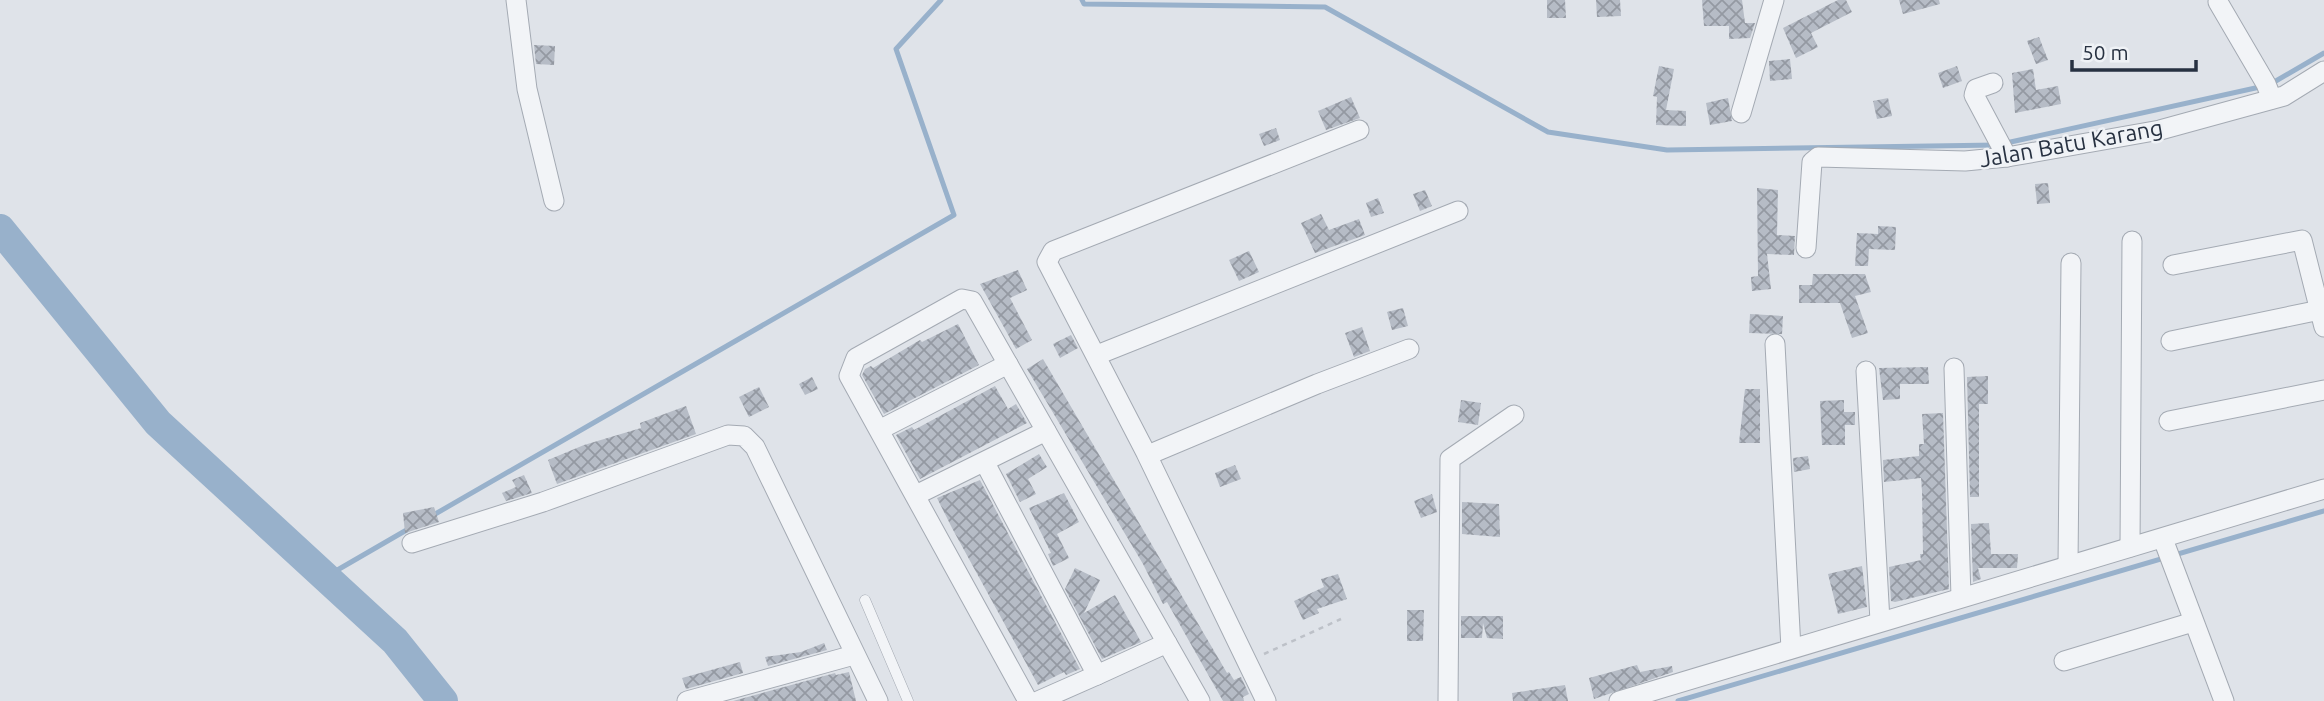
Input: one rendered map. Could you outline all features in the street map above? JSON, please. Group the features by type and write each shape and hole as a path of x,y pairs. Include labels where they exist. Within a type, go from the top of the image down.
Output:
{"street":[{"path":"516,0 527,89 554,201"},
{"path":"1741,113 1774,0"},
{"path":"2218,2 2270,93"},
{"name":"Jalan Batu Karang","path":"1806,248 1814,159 1965,161 2002,146 2160,130 2270,93 2284,96 2324,71"},
{"path":"1993,83 1976,89 1974,95 2002,146"},
{"path":"1266,701 1147,455 1047,262 1049,254 1359,130"},
{"path":"1097,355 1458,211"},
{"path":"2171,341 2322,318 2302,240 2173,265"},
{"path":"2130,547 2132,241"},
{"path":"2068,565 2071,263"},
{"path":"1028,701 881,429 849,376 856,358 962,299 972,301 1200,701"},
{"path":"1775,344 1791,649"},
{"path":"1147,455 1409,349"},
{"path":"881,429 1008,363"},
{"path":"1954,368 1961,597"},
{"path":"1866,371 1880,621"},
{"path":"2169,421 2324,390"},
{"path":"1448,701 1450,459 1514,415"},
{"path":"916,495 1046,431"},
{"path":"412,544 543,502 728,435 744,436 755,447 878,701"},
{"path":"985,463 1097,675"},
{"path":"1619,701 1640,698 1880,621 2130,547 2167,550 2324,489"},
{"path":"2167,550 2224,701"},
{"path":"2064,661 2193,622"},
{"path":"1038,701 1167,643"},
{"path":"687,701 854,655"}],"lane":[{"path":"865,600 908,701"}],"path":[{"path":"1248,662 1340,619"}],"building":[{"path":"1547,0 1565,0 1566,18 1547,18"},
{"path":"1596,0 1620,0 1621,16 1597,17"},
{"path":"1702,0 1742,0 1745,23 1755,23 1750,38 1729,39 1729,26 1704,26"},
{"path":"1838,0 1846,0 1852,12 1811,33 1818,47 1796,58 1783,28"},
{"path":"1899,0 1939,0 1940,4 1903,14"},
{"path":"2039,37 2048,60 2036,64 2027,41"},
{"path":"534,45 555,46 554,65 536,64"},
{"path":"1790,59 1792,79 1770,81 1769,61"},
{"path":"1659,66 1674,69 1666,110 1686,111 1686,126 1656,125 1657,97 1653,96"},
{"path":"1957,66 1962,81 1943,88 1938,73"},
{"path":"2033,69 2036,90 2058,86 2061,104 2015,113 2012,73"},
{"path":"1351,97 1360,118 1326,130 1318,111"},
{"path":"1728,98 1732,121 1710,125 1706,103"},
{"path":"1888,98 1892,116 1877,119 1873,101"},
{"path":"1276,128 1280,140 1264,146 1259,134"},
{"path":"2048,183 2050,203 2037,204 2035,184"},
{"path":"1757,188 1778,190 1777,235 1795,236 1794,255 1767,254 1771,289 1752,291 1751,277 1758,276"},
{"path":"1425,190 1432,206 1420,211 1413,194"},
{"path":"1378,198 1384,213 1371,217 1366,203"},
{"path":"1321,214 1329,230 1359,219 1365,235 1315,253 1301,223"},
{"path":"1878,226 1896,227 1895,250 1869,249 1868,266 1855,266 1857,233 1878,234"},
{"path":"1249,251 1259,272 1239,281 1229,260"},
{"path":"1018,270 1027,290 1010,298 1032,340 1016,349 980,284"},
{"path":"1813,274 1865,274 1871,292 1855,296 1868,333 1852,338 1840,303 1799,303 1799,285 1812,285"},
{"path":"1403,308 1408,326 1392,330 1387,312"},
{"path":"1750,314 1783,316 1782,334 1749,333"},
{"path":"958,324 979,365 884,414 862,375 865,369 871,366 873,368 920,340 922,342"},
{"path":"1362,327 1370,351 1354,357 1345,333"},
{"path":"1071,335 1078,348 1060,358 1053,344"},
{"path":"1043,359 1227,673 1229,672 1234,680 1241,677 1249,694 1243,697 1244,701 1223,701 1167,602 1163,604 1143,564 1027,369"},
{"path":"1928,367 1929,384 1900,384 1900,399 1883,400 1879,368"},
{"path":"1988,376 1988,404 1979,404 1979,497 1970,497 1967,377"},
{"path":"812,377 818,389 805,395 799,384"},
{"path":"995,386 1008,409 1016,404 1027,423 920,479 896,435 912,427 914,430"},
{"path":"759,387 769,407 749,417 739,397"},
{"path":"1745,389 1760,389 1760,443 1739,443"},
{"path":"1461,400 1481,403 1478,425 1458,422"},
{"path":"1844,400 1844,412 1855,412 1855,425 1845,425 1845,445 1822,445 1820,401"},
{"path":"686,406 696,434 557,484 548,460 584,445 641,428 640,423"},
{"path":"1943,413 1949,589 1891,601 1889,567 1921,560 1920,554 1923,554 1922,491 1921,478 1884,482 1883,460 1919,456 1919,444 1924,444 1922,414"},
{"path":"1039,454 1047,467 1028,479 1036,494 1020,502 1006,474"},
{"path":"1808,456 1810,469 1794,472 1793,458"},
{"path":"1235,465 1241,479 1220,487 1215,473"},
{"path":"524,475 532,493 506,501 502,493 516,487 512,480"},
{"path":"980,480 1080,669 1066,675 1064,672 1038,685 952,528 937,498"},
{"path":"1064,493 1079,522 1057,534 1069,558 1053,566 1048,554 1051,553 1029,508"},
{"path":"1432,494 1437,512 1421,518 1414,501"},
{"path":"1462,502 1499,504 1500,537 1462,534"},
{"path":"434,507 439,522 405,533 403,513"},
{"path":"1989,523 1991,554 2018,554 2017,568 1978,568 1981,579 1973,582 1971,524"},
{"path":"1862,566 1867,607 1838,614 1828,574"},
{"path":"1075,568 1100,580 1084,613 1115,595 1141,642 1102,659 1065,589"},
{"path":"1338,574 1347,599 1317,609 1319,613 1303,620 1294,601 1324,587 1321,579"},
{"path":"1407,610 1424,610 1423,641 1407,641"},
{"path":"1461,616 1503,616 1503,639 1487,638 1483,623 1482,638 1461,638"},
{"path":"824,643 827,650 768,666 765,657 801,652"},
{"path":"740,662 743,673 686,689 682,678"},
{"path":"1637,665 1640,672 1672,666 1673,672 1594,699 1589,678"},
{"path":"849,672 856,701 733,701 835,673"},
{"path":"1565,685 1568,701 1513,701 1512,693"}],"waterway":[{"path":"430,517 954,215 896,49 941,0"},
{"path":"1082,0 1084,4 1325,7 1548,132 1667,150 1997,145"},
{"path":"2006,143 2269,85 2324,53"},
{"path":"0,229 158,423 395,641 443,701"},
{"path":"1678,701 2324,511"},
{"path":"327,576 410,528"}]}
